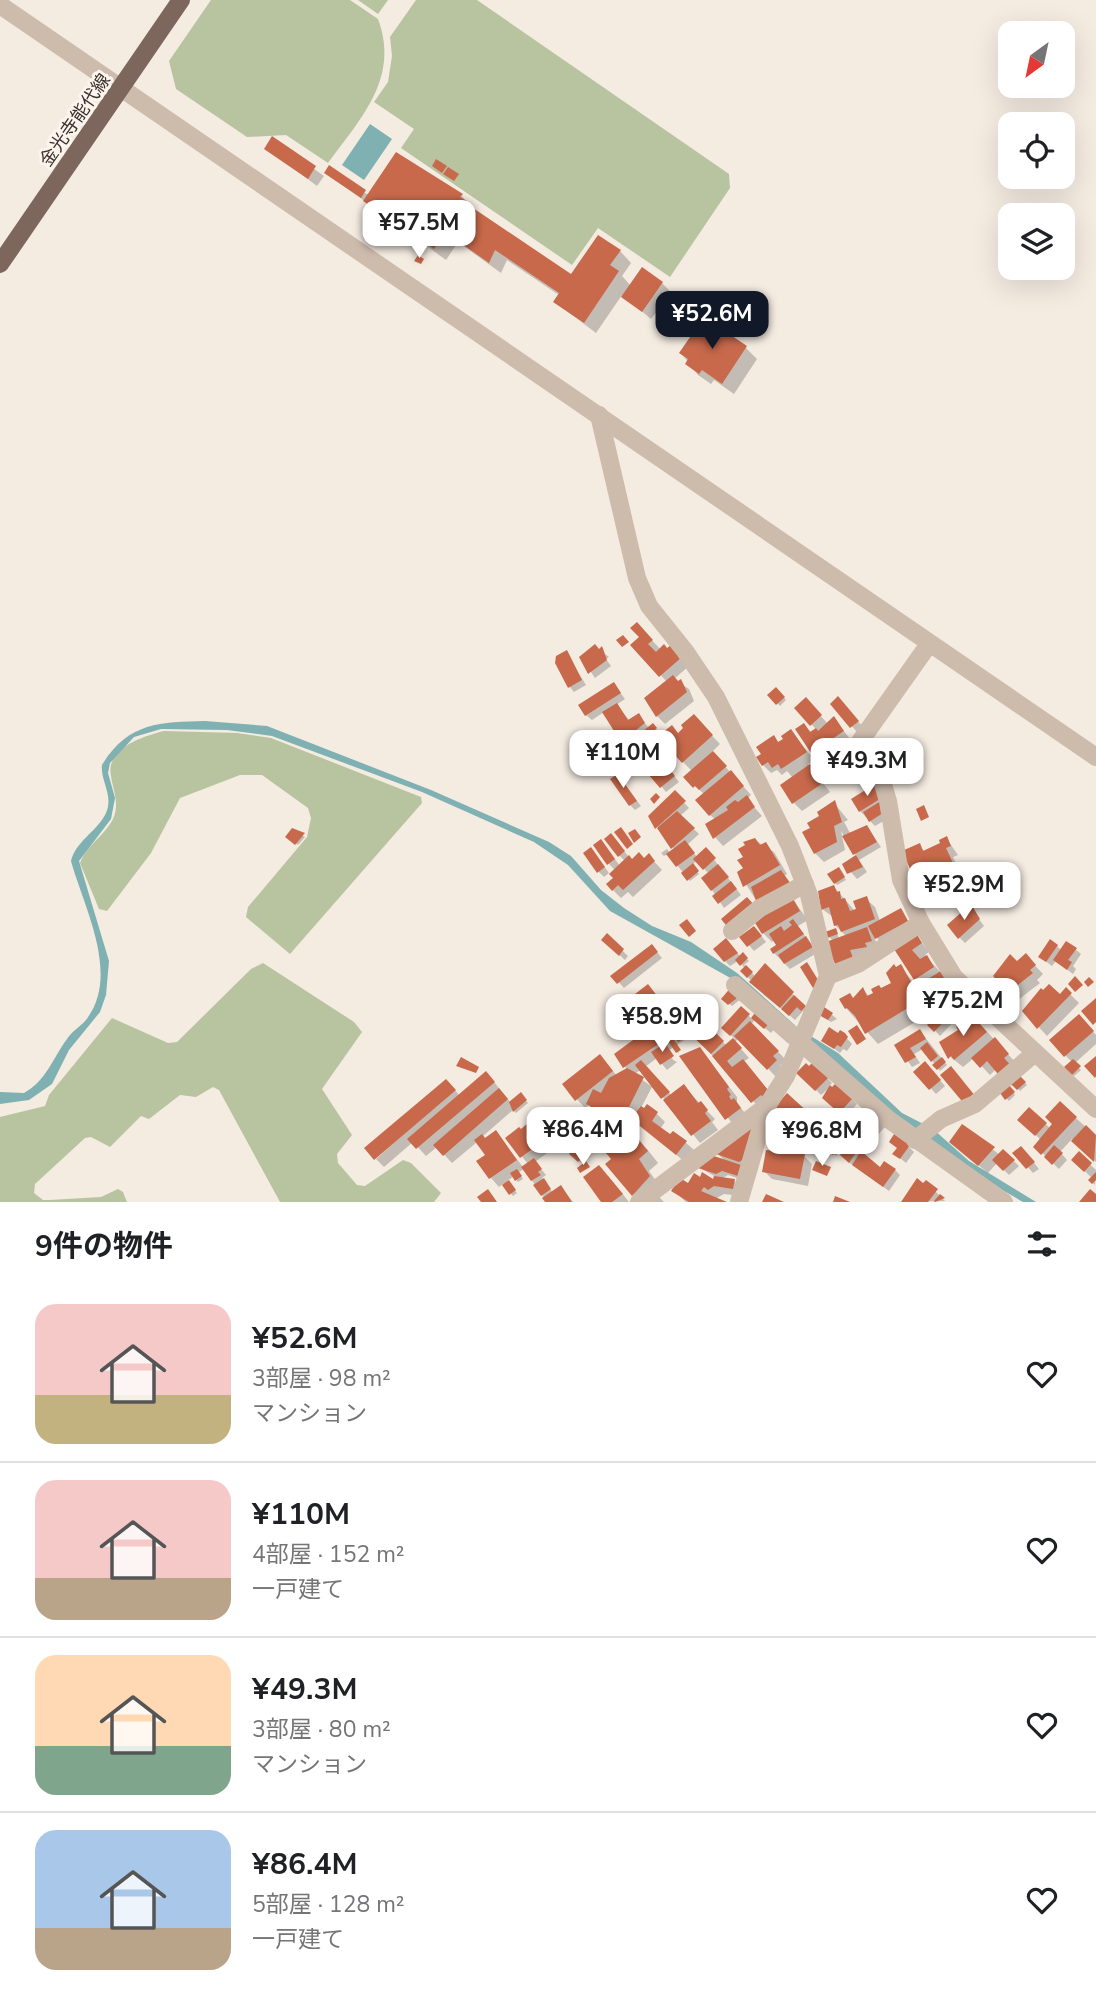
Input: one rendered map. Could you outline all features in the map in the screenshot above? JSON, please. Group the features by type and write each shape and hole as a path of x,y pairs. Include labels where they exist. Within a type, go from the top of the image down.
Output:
{"main road":[{"name":"金光寺能代線","path":"0,264 181,0"}],"street":[{"path":"0,5 1096,757"},
{"path":"599,415 641,587 649,606 685,650 716,697 790,846 805,884 828,976 786,1076 766,1106 739,1202"},
{"path":"929,644 859,743 882,780 901,880 920,923 954,977 1096,1109"},
{"path":"732,931 760,908 805,884"},
{"path":"828,976 858,964 920,923"},
{"path":"735,985 803,1037 915,1140 1004,1202"},
{"path":"915,1140 931,1126 975,1104 1035,1053"},
{"path":"639,1202 766,1106"}],"green space":[{"path":"211,0 350,0 378,19 384,40 381,79 364,113 328,163 286,135 247,137 176,89 169,61"},
{"path":"358,0 388,0 378,14"},
{"path":"416,0 477,0 729,174 730,188 670,277 598,228 572,265 401,148 414,129 374,102 388,82 392,56 390,37"},
{"path":"164,731 237,733 271,738 421,797 422,803 290,954 246,917 248,907 307,837 311,818 308,808 262,775 240,775 180,798 151,853 107,911 99,909 80,863 110,825 115,813 111,766 114,758 128,745"},
{"path":"263,963 354,1022 362,1032 322,1089 352,1135 337,1154 338,1163 357,1185 365,1186 403,1160 411,1163 441,1193 434,1202 280,1202 219,1090 213,1087 196,1097 180,1095 149,1119 141,1116 110,1147 91,1137 85,1138 35,1184 34,1193 43,1200 101,1197 118,1189 123,1192 127,1202 0,1202 0,1117 45,1106 49,1095 112,1018 168,1043 177,1042 251,969"}],"water":[{"path":"370,124 392,139 364,180 342,165"},
{"path":"205,721 267,726 431,790 549,842 571,856 601,890 624,908 652,926 691,942 737,973 798,1028 838,1053 902,1113 933,1129 969,1161 1036,1202 1023,1202 1004,1191 884,1109 734,980 610,911 568,865 534,842 422,792 272,736 227,730 161,729 134,737 110,763 108,773 115,798 111,819 79,861 109,961 106,995 100,1012 69,1050 52,1084 29,1100 0,1104 0,1092 24,1093 38,1082 69,1036 86,1020 96,1002 100,962 91,920 71,861 77,848 101,821 108,808 102,765 112,751 134,732 160,724"}],"building":[{"path":"272,136 316,166 308,179 264,149"},
{"path":"396,152 463,194 460,197 467,201 457,216 465,221 473,208 571,274 598,235 621,250 610,265 619,271 584,323 553,302 559,293 495,250 489,263 452,237 459,227 452,223 434,249 363,201"},
{"path":"436,159 447,166 442,173 432,166"},
{"path":"329,165 366,190 361,198 324,173"},
{"path":"448,167 459,174 454,181 443,174"},
{"path":"418,255 424,259 421,264 414,261"},
{"path":"642,267 663,282 642,312 621,297"},
{"path":"688,304 696,310 694,314 685,308"},
{"path":"704,317 747,346 722,384 702,370 699,374 685,364 688,359 679,353"},
{"path":"637,622 653,640 648,644 656,652 664,644 667,648 671,645 682,657 659,677 630,645 639,637 630,628"},
{"path":"623,635 629,642 622,647 616,640"},
{"path":"595,644 599,649 602,646 607,660 588,674 579,657"},
{"path":"567,650 582,680 568,688 555,663 556,656"},
{"path":"673,675 678,681 681,679 687,692 656,717 644,698"},
{"path":"614,682 621,693 585,716 578,705"},
{"path":"776,687 785,697 776,705 767,695"},
{"path":"838,696 859,721 850,728 830,704"},
{"path":"806,697 822,715 810,726 794,708"},
{"path":"617,703 628,720 639,713 645,723 621,742 602,712"},
{"path":"694,714 713,735 682,763 658,736 672,725 678,733 683,728 681,725"},
{"path":"834,716 844,731 811,753 795,729 804,723 810,732 816,728 818,731"},
{"path":"653,723 657,728 647,736 643,731"},
{"path":"791,729 807,752 781,769 778,764 772,768 768,762 762,766 756,757 761,754 756,747 774,735 778,742 783,739 781,736"},
{"path":"635,736 641,743 629,752 623,744"},
{"path":"895,739 910,755 889,771 878,756"},
{"path":"833,741 840,753 818,767 810,755"},
{"path":"910,742 916,750 913,753 906,744"},
{"path":"713,751 727,766 699,790 695,786 693,788 683,777"},
{"path":"648,758 654,766 647,771 641,764"},
{"path":"664,762 675,776 660,788 648,774"},
{"path":"810,764 823,783 792,804 780,785"},
{"path":"828,767 834,775 828,779 823,771"},
{"path":"731,770 744,786 709,816 695,800"},
{"path":"618,774 637,801 629,806 610,779"},
{"path":"875,784 883,797 859,812 851,799"},
{"path":"675,790 686,801 655,829 648,816"},
{"path":"656,793 660,797 654,804 650,799"},
{"path":"747,795 755,807 713,839 705,824 728,810 726,807 735,800 738,802"},
{"path":"835,800 842,822 834,826 837,842 814,854 802,832 810,828 807,823 819,816 817,812"},
{"path":"881,801 885,806 880,809 883,813 869,822 863,812"},
{"path":"924,805 929,817 921,821 916,809"},
{"path":"677,811 695,828 671,849 657,828"},
{"path":"867,825 877,842 853,855 842,836"},
{"path":"621,827 633,844 627,849 614,832"},
{"path":"292,828 305,833 295,845 285,837"},
{"path":"635,829 641,837 634,843 628,833"},
{"path":"611,833 625,851 618,857 604,839"},
{"path":"947,836 951,846 946,848 953,863 915,880 902,851 920,843 923,851 940,843 939,840"},
{"path":"755,838 760,845 766,842 780,865 743,887 737,872 743,868 737,860 743,857 738,849 745,845 743,842"},
{"path":"601,839 615,859 607,865 593,845"},
{"path":"685,840 695,853 676,867 666,854"},
{"path":"591,847 605,867 597,873 583,853"},
{"path":"706,847 716,858 703,870 693,859"},
{"path":"639,852 644,858 649,853 655,861 623,890 618,885 612,891 606,884 613,878 609,874 629,855 632,859"},
{"path":"856,855 863,867 847,874 842,864"},
{"path":"693,863 699,871 687,881 681,873"},
{"path":"718,864 729,877 711,891 701,878"},
{"path":"839,867 845,877 834,884 827,874"},
{"path":"781,870 793,887 758,906 751,887"},
{"path":"731,881 737,889 718,904 712,896"},
{"path":"834,885 837,892 840,891 841,899 845,898 850,911 856,909 853,901 867,896 875,919 841,932 838,925 834,926 829,907 821,910 818,891"},
{"path":"930,894 934,903 922,907 919,899"},
{"path":"791,895 800,911 762,934 752,918"},
{"path":"747,897 756,907 730,930 721,919"},
{"path":"971,904 980,919 958,939 947,925"},
{"path":"901,908 908,921 875,939 868,926"},
{"path":"687,919 696,931 689,937 679,925"},
{"path":"793,919 804,934 773,954 770,949 776,945 769,934 781,926 784,931 792,925 789,922"},
{"path":"754,926 762,936 747,947 739,937"},
{"path":"867,927 872,941 865,943 867,947 850,950 853,958 835,964 826,942"},
{"path":"836,928 838,934 827,938 825,932"},
{"path":"915,931 922,943 912,950 920,959 927,955 934,967 914,980 894,949"},
{"path":"607,933 624,949 619,956 601,940"},
{"path":"806,936 813,947 784,964 778,955"},
{"path":"726,938 738,953 724,962 713,949"},
{"path":"1050,939 1058,945 1046,962 1038,957"},
{"path":"1066,941 1077,948 1068,960 1072,962 1067,970 1053,960"},
{"path":"652,944 658,952 617,984 610,976"},
{"path":"743,952 748,958 740,966 735,960"},
{"path":"1026,953 1036,965 1030,970 1033,973 1008,993 993,976 1010,954 1017,961"},
{"path":"807,962 820,983 813,988 800,967"},
{"path":"765,963 794,992 780,1008 749,982"},
{"path":"894,964 896,967 901,964 921,1000 865,1034 855,1016 845,1009 839,999 850,993 853,998 863,987 867,996 873,993 871,989 891,983 886,973"},
{"path":"746,965 753,972 747,978 740,971"},
{"path":"944,969 956,989 943,996 944,1005 931,1013 915,987"},
{"path":"1075,976 1083,985 1075,992 1068,984"},
{"path":"1089,977 1094,982 1088,987 1084,982"},
{"path":"648,984 658,997 618,1027 609,1014"},
{"path":"1049,984 1060,994 1066,987 1072,993 1037,1029 1022,1011 1041,988 1043,990"},
{"path":"732,986 741,995 728,1005 721,999"},
{"path":"959,991 967,999 959,1007 951,1000"},
{"path":"794,995 806,1006 801,1011 797,1007 789,1016 781,1009"},
{"path":"1096,998 1096,1022 1093,1025 1081,1011"},
{"path":"949,1003 955,1010 934,1032 927,1025"},
{"path":"670,1004 685,1026 623,1068 614,1054 648,1029 644,1021"},
{"path":"741,1006 750,1014 730,1036 721,1028"},
{"path":"824,1007 833,1013 828,1020 819,1015"},
{"path":"758,1009 772,1020 764,1029 751,1018"},
{"path":"971,1014 987,1032 954,1060 951,1056 948,1059 939,1042 958,1030 956,1027"},
{"path":"1079,1014 1094,1031 1064,1057 1049,1040"},
{"path":"701,1018 724,1041 711,1054 687,1031 693,1019 696,1022"},
{"path":"750,1021 779,1051 773,1056 777,1060 767,1070 734,1036"},
{"path":"857,1025 866,1039 857,1045 848,1031"},
{"path":"829,1027 838,1033 840,1030 848,1037 841,1047 837,1045 834,1049 821,1041"},
{"path":"920,1029 926,1039 910,1048 916,1057 905,1063 894,1045"},
{"path":"683,1030 687,1036 678,1042 674,1036"},
{"path":"672,1037 681,1050 676,1053 668,1041"},
{"path":"995,1037 1009,1054 1004,1058 1014,1069 1002,1079 987,1061 980,1068 971,1058"},
{"path":"733,1038 742,1048 727,1061 732,1067 743,1059 768,1090 763,1097 761,1095 751,1103 712,1056"},
{"path":"927,1042 938,1056 931,1062 920,1048"},
{"path":"665,1043 674,1056 660,1065 651,1052"},
{"path":"700,1047 729,1087 727,1089 731,1100 734,1098 741,1108 725,1120 679,1056"},
{"path":"600,1054 613,1071 575,1101 562,1084"},
{"path":"1096,1056 1096,1076 1095,1078 1084,1066"},
{"path":"461,1057 479,1067 476,1073 456,1066"},
{"path":"942,1057 946,1062 937,1070 932,1065"},
{"path":"1073,1059 1081,1066 1071,1076 1064,1067"},
{"path":"641,1060 670,1092 661,1099 635,1065"},
{"path":"925,1061 941,1080 929,1090 913,1072"},
{"path":"813,1062 829,1077 815,1091 796,1073 806,1063 809,1066"},
{"path":"951,1066 976,1097 966,1106 940,1075"},
{"path":"627,1068 644,1077 629,1107 626,1107 634,1112 627,1126 586,1104 593,1089 601,1093 609,1078"},
{"path":"486,1071 495,1082 416,1149 407,1139"},
{"path":"1020,1076 1026,1082 1017,1090 1011,1084"},
{"path":"446,1079 456,1090 374,1160 364,1148"},
{"path":"837,1082 853,1098 839,1113 822,1098 830,1085 832,1087"},
{"path":"684,1084 698,1103 701,1101 708,1110 705,1113 711,1121 691,1136 663,1100"},
{"path":"1009,1085 1015,1092 1005,1100 1000,1093"},
{"path":"499,1088 508,1099 443,1156 433,1145"},
{"path":"521,1092 527,1100 513,1112 509,1102"},
{"path":"787,1093 810,1114 800,1125 775,1107"},
{"path":"1060,1101 1077,1117 1041,1155 1033,1147 1052,1124 1045,1117"},
{"path":"647,1104 658,1112 652,1121 670,1134 673,1131 687,1141 676,1155 631,1119 641,1106 644,1108"},
{"path":"1029,1107 1047,1123 1035,1136 1017,1120"},
{"path":"543,1110 558,1130 520,1158 505,1138 519,1127 521,1129"},
{"path":"872,1113 881,1121 869,1135 860,1126"},
{"path":"587,1115 622,1130 616,1135 624,1145 623,1141 630,1135 632,1139 636,1136 648,1151 639,1159 650,1176 632,1196 605,1164 611,1159 579,1121"},
{"path":"760,1121 748,1157 739,1162 716,1154"},
{"path":"577,1123 586,1134 565,1149 557,1138"},
{"path":"962,1124 995,1147 978,1166 949,1142"},
{"path":"1086,1125 1096,1135 1094,1162 1071,1141"},
{"path":"858,1128 867,1136 849,1163 840,1155"},
{"path":"496,1130 517,1160 489,1179 476,1161 485,1155 474,1140 482,1134 485,1138"},
{"path":"894,1134 910,1145 900,1159 892,1154 897,1148 889,1142"},
{"path":"587,1137 593,1144 588,1148 582,1142"},
{"path":"832,1139 841,1145 833,1155 824,1149"},
{"path":"1054,1145 1063,1153 1052,1165 1044,1157"},
{"path":"1021,1146 1035,1162 1026,1169 1012,1153"},
{"path":"574,1148 584,1156 578,1162 569,1154"},
{"path":"1003,1149 1015,1160 1003,1171 992,1160"},
{"path":"766,1150 805,1154 800,1179 762,1172"},
{"path":"861,1151 880,1167 884,1161 896,1169 883,1187 852,1165"},
{"path":"1079,1151 1092,1163 1084,1172 1071,1160"},
{"path":"708,1154 741,1165 738,1176 722,1171 716,1174 698,1168"},
{"path":"534,1158 542,1169 538,1172 541,1175 531,1181 521,1167"},
{"path":"586,1161 590,1167 580,1173 577,1168"},
{"path":"816,1161 831,1167 827,1176 812,1170"},
{"path":"599,1165 623,1194 612,1202 601,1202 583,1177"},
{"path":"517,1169 522,1176 515,1181 510,1173"},
{"path":"702,1172 713,1179 714,1176 735,1179 733,1189 714,1186 708,1190 704,1187 701,1191 727,1202 689,1202 671,1191 680,1178 688,1183 694,1173 700,1177"},
{"path":"1096,1172 1096,1180 1092,1184 1088,1180"},
{"path":"544,1178 551,1189 541,1196 533,1185"},
{"path":"917,1178 923,1183 926,1180 938,1189 928,1202 901,1202"},
{"path":"509,1180 516,1190 509,1195 502,1185"},
{"path":"561,1185 572,1202 545,1202 542,1198"},
{"path":"488,1189 497,1202 481,1202 477,1197"},
{"path":"1090,1189 1096,1194 1096,1202 1079,1202"},
{"path":"766,1194 784,1202 762,1202"},
{"path":"940,1194 945,1198 935,1202 934,1201"},
{"path":"835,1196 850,1202 833,1202"}]}
